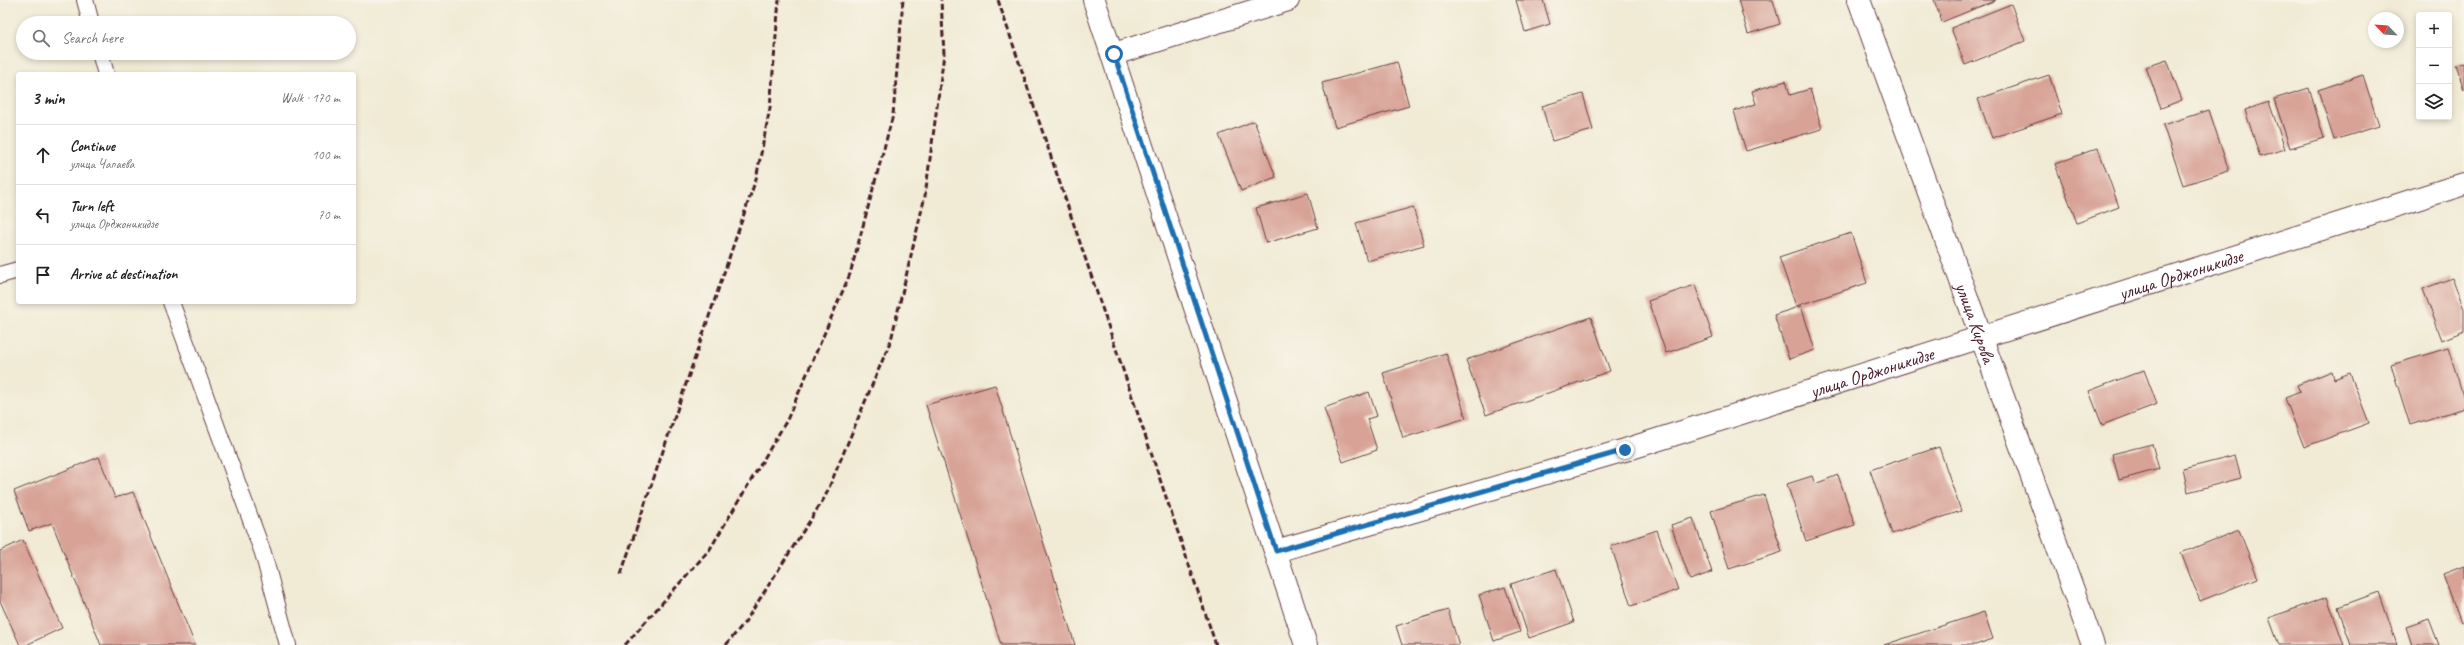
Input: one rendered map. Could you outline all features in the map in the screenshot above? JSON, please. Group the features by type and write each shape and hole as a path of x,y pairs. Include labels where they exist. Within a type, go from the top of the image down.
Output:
{"street":[{"path":"1094,0 1114,54 1306,645"},
{"path":"1114,54 1288,0"},
{"name":"улица Кирова","path":"1859,0 2093,645"},
{"name":"улица Орджоникидзе","path":"1276,551 1625,450 2464,184"}],"lane":[{"path":"85,0 89,16"},
{"path":"102,60 105,72"},
{"path":"0,275 16,271"},
{"path":"172,304 263,553 288,645"}],"building":[{"path":"1516,0 1543,0 1550,24 1525,32"},
{"path":"1738,0 1773,0 1780,24 1748,34"},
{"path":"1934,0 1996,0 1942,22"},
{"path":"2011,4 2025,41 1965,65 1951,28"},
{"path":"2167,60 2182,100 2161,108 2146,67"},
{"path":"1397,62 1409,106 1335,127 1322,83"},
{"path":"2464,63 2464,90 2456,65"},
{"path":"2049,75 2062,114 1992,138 1978,99"},
{"path":"2363,75 2379,126 2334,140 2318,90"},
{"path":"1786,81 1790,95 1810,89 1822,129 1746,151 1734,111 1756,104 1752,91"},
{"path":"2309,88 2324,138 2290,148 2274,99"},
{"path":"1583,94 1593,130 1552,141 1542,106"},
{"path":"2269,102 2285,149 2260,157 2245,110"},
{"path":"2209,110 2229,171 2183,185 2163,125"},
{"path":"1254,121 1276,177 1241,191 1219,135"},
{"path":"2098,148 2119,207 2077,223 2055,164"},
{"path":"1308,193 1318,228 1266,243 1256,208"},
{"path":"1413,207 1424,245 1367,261 1356,223"},
{"path":"1851,233 1867,283 1796,306 1779,257"},
{"path":"2452,278 2464,309 2464,331 2442,340 2423,289"},
{"path":"1695,285 1713,337 1666,353 1648,301"},
{"path":"1801,306 1815,350 1789,359 1774,315"},
{"path":"1591,317 1610,371 1486,415 1466,360"},
{"path":"2448,348 2464,398 2464,408 2410,425 2391,365"},
{"path":"1446,353 1466,418 1403,438 1383,373"},
{"path":"2144,370 2157,404 2102,425 2089,391"},
{"path":"2332,371 2334,379 2350,373 2369,423 2304,447 2285,398 2300,392 2297,385"},
{"path":"995,385 1075,645 1001,645 926,405"},
{"path":"1369,392 1377,416 1367,419 1377,450 1343,462 1324,408"},
{"path":"2152,444 2159,469 2119,480 2112,454"},
{"path":"1939,447 1961,511 1892,534 1870,470"},
{"path":"2235,456 2241,478 2188,492 2183,469"},
{"path":"99,457 115,498 133,492 195,645 101,645 52,523 29,531 14,491"},
{"path":"1838,475 1855,525 1806,541 1787,484 1812,476 1815,484"},
{"path":"1764,495 1782,552 1729,569 1711,511"},
{"path":"1693,518 1712,572 1690,580 1671,525"},
{"path":"1657,530 1678,590 1631,606 1611,546"},
{"path":"2239,530 2258,578 2200,601 2181,553"},
{"path":"23,540 62,628 26,645 20,645 0,601 0,551"},
{"path":"2464,566 2464,622 2461,623 2443,574"},
{"path":"1556,569 1574,622 1529,638 1511,584"},
{"path":"1505,587 1520,632 1494,641 1479,595"},
{"path":"2379,592 2397,645 2351,645 2338,607"},
{"path":"2327,597 2344,645 2279,645 2269,618"},
{"path":"1448,610 1459,645 1402,645 1396,626"},
{"path":"1984,612 1993,639 1975,645 1884,645"},
{"path":"2429,619 2439,645 2412,645 2406,627"}],"railway":[{"path":"621,574 756,179 770,108 779,0"},
{"path":"625,645 710,549 787,420 850,274 893,115 903,0"},
{"path":"726,645 745,622 825,497 891,340 925,196 944,54 941,0"},
{"path":"998,0 1216,645"}],"route":[{"path":"1114,54 1276,551 1625,450"}]}
